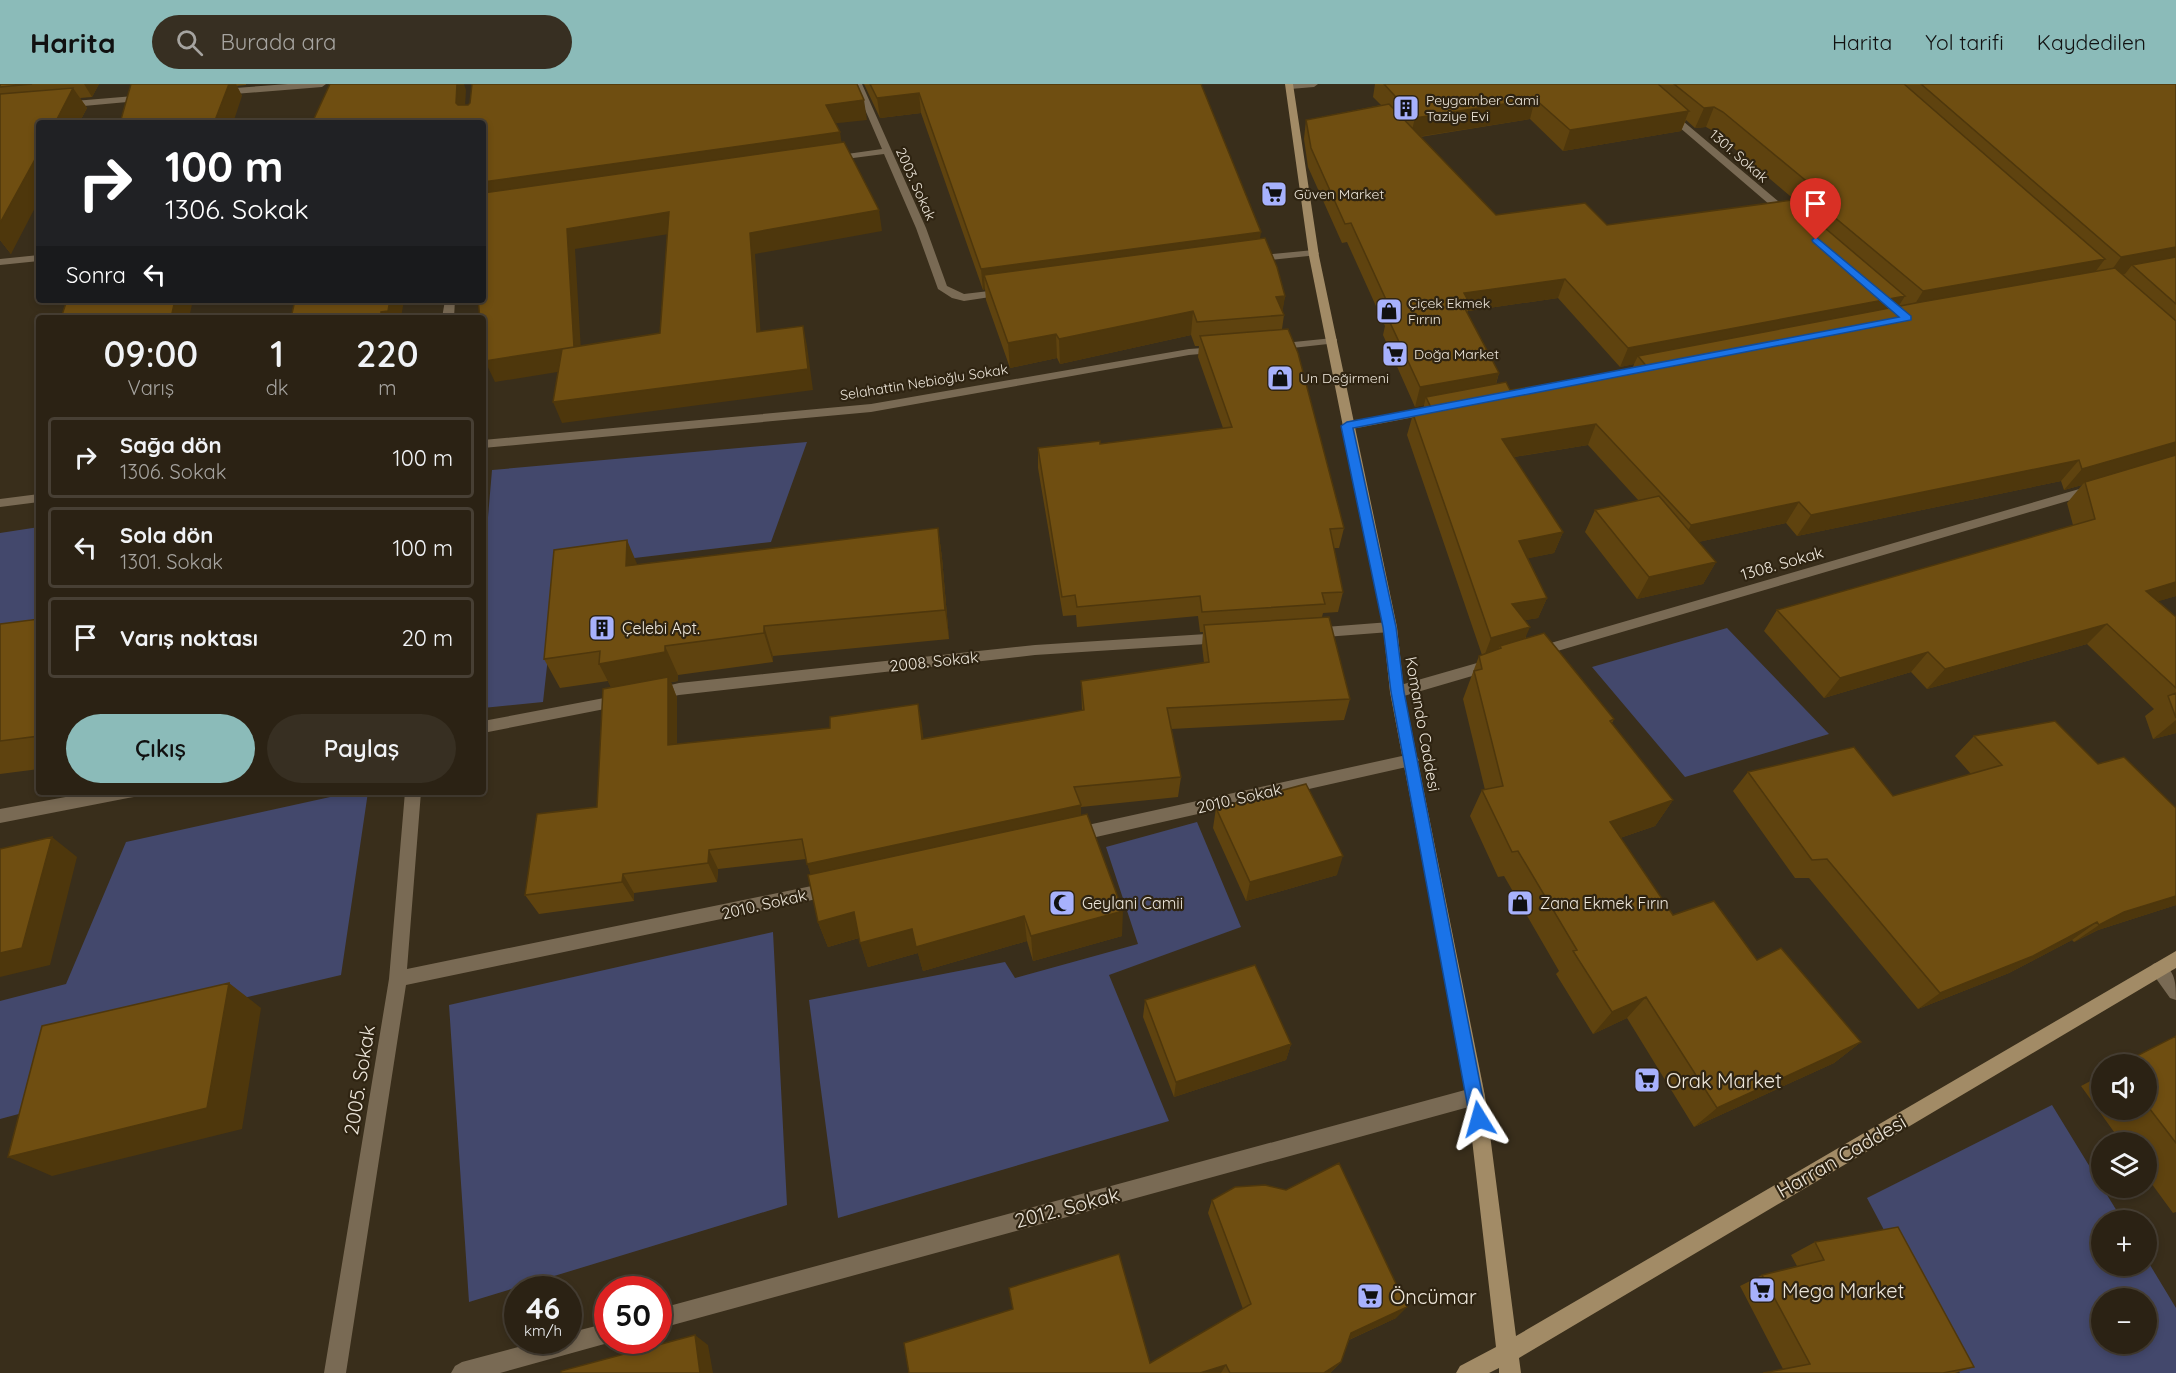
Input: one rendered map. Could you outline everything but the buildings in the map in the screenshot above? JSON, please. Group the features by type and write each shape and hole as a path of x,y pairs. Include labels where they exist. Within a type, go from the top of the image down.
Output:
{"main road":[{"name":"Komando Caddesi","path":"1290,85 1314,253 1333,341 1347,426 1390,627 1397,692 1476,1096 1508,1363"},
{"name":"Harran Caddesi","path":"1467,1373 1508,1363 2176,959"}],"street":[{"path":"209,93 322,84"},
{"name":"2003. Sokak","path":"858,84 921,228 942,287 949,295 961,298 1020,290"},
{"path":"1290,85 1314,84"},
{"path":"46,106 151,97"},
{"name":"1301. Sokak","path":"1662,107 1798,225"},
{"path":"827,160 886,151"},
{"path":"1245,260 1314,253"},
{"path":"0,262 36,258"},
{"path":"1257,348 1333,341"},
{"name":"Selahattin Nebioğlu Sokak","path":"486,444 871,408 1190,352 1234,349"},
{"path":"1347,426 1452,406"},
{"name":"1308. Sokak","path":"1525,655 2108,484"},
{"path":"0,503 36,498"},
{"path":"1303,633 1390,627"},
{"name":"2008. Sokak","path":"486,726 680,688 1035,650 1233,638"},
{"path":"1397,692 1502,662"},
{"name":"2010. Sokak","path":"1060,838 1411,760"},
{"path":"0,816 112,795"},
{"name":"2005. Sokak","path":"335,1373 398,980 413,795"},
{"name":"2010. Sokak","path":"398,980 842,886"},
{"path":"2159,970 2176,992"},
{"name":"2012. Sokak","path":"672,1315 1476,1096"},
{"path":"462,1373 594,1337"}],"shaded area":[{"path":"807,442 771,542 558,567 543,702 486,708 486,541 492,470"},
{"path":"36,527 36,636 0,640 0,533"},
{"path":"1727,628 1829,734 1685,777 1592,667"},
{"path":"339,795 368,795 341,975 66,1040 41,1108 0,1119 0,1001 66,984 126,842"},
{"path":"1197,822 1241,927 1109,975 1169,1121 838,1218 809,1000 1005,962 1015,978 1138,944 1106,847"},
{"path":"773,932 787,1205 554,1276 504,1276 504,1291 469,1302 449,1005"},
{"path":"2052,1105 2091,1169 2091,1198 2109,1198 2116,1210 2091,1210 2091,1276 2157,1276 2176,1308 2176,1373 1960,1373 1867,1198"}],"place":[{"name":"Peygamber Cami Taziye Evi","path":"1406,108"},
{"name":"Güven Market","path":"1274,194"},
{"name":"Çiçek Ekmek Fırrın","path":"1389,311"},
{"name":"Doğa Market","path":"1395,354"},
{"name":"Un Değirmeni","path":"1280,378"},
{"name":"Çelebi Apt.","path":"602,628"},
{"name":"Geylani Camii","path":"1062,903"},
{"name":"Zana Ekmek Fırın","path":"1520,903"},
{"name":"Orak Market","path":"1647,1080"},
{"name":"Mega Market","path":"1762,1290"},
{"name":"Öncümar","path":"1370,1296"}],"route":[{"path":"1479,1119 1397,692 1390,627 1347,426 1907,318 1816,240"}]}
